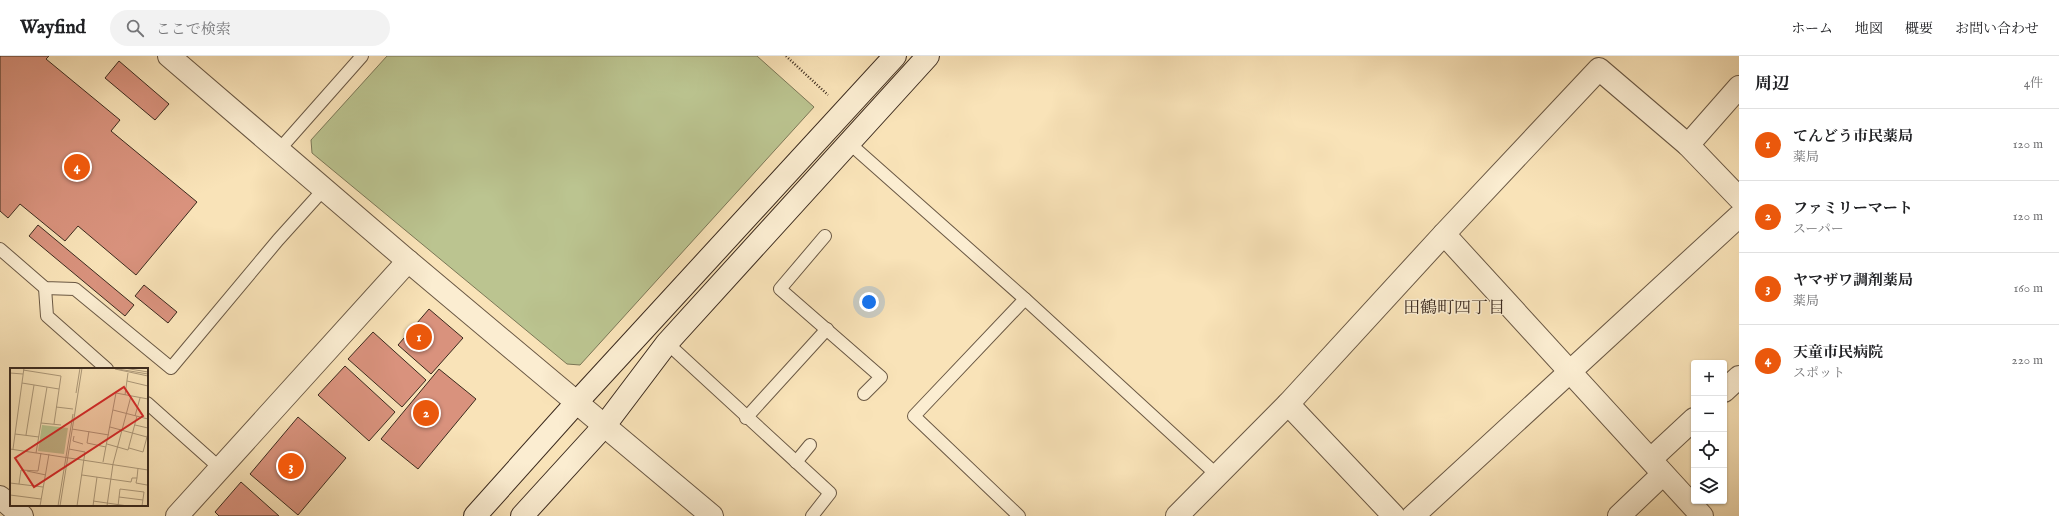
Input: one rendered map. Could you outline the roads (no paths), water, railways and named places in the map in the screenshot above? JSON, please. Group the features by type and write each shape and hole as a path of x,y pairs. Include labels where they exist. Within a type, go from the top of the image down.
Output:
{"street":[{"path":"169,56 278,151 606,425 712,516"},
{"path":"475,516 577,402 895,56"},
{"path":"522,516 606,425 667,344 928,56"},
{"path":"1177,516 1288,404 1444,234 1599,69 1688,145 1739,198"},
{"path":"1688,145 1739,86"},
{"path":"1413,516 1739,216"},
{"path":"1444,234 1568,372 1702,516"},
{"path":"177,516 408,261"},
{"path":"1727,388 1739,377"},
{"path":"1288,404 1394,516"},
{"path":"1619,516 1691,423"},
{"path":"0,497 10,506"},
{"path":"10,506 22,516"}],"lane":[{"path":"278,151 362,56"},
{"path":"849,143 1025,300 1217,475"},
{"path":"0,249 45,288 75,289 171,368 278,240 324,189"},
{"path":"825,236 780,289 881,377 864,394"},
{"path":"45,288 47,316 106,368"},
{"path":"1019,516 914,416 1025,300"},
{"path":"746,418 827,329"},
{"path":"667,344 746,418 830,493 812,516"},
{"path":"148,405 221,469"},
{"path":"796,462 810,445"}],"place":[{"name":"天童市民病院","path":"77,167"},
{"name":"てんどう市民薬局","path":"419,337"},
{"name":"ファミリーマート","path":"426,413"},
{"name":"ヤマザワ調剤薬局","path":"291,466"}],"district":[{"name":"田鶴町四丁目","path":"1454,307"}]}
